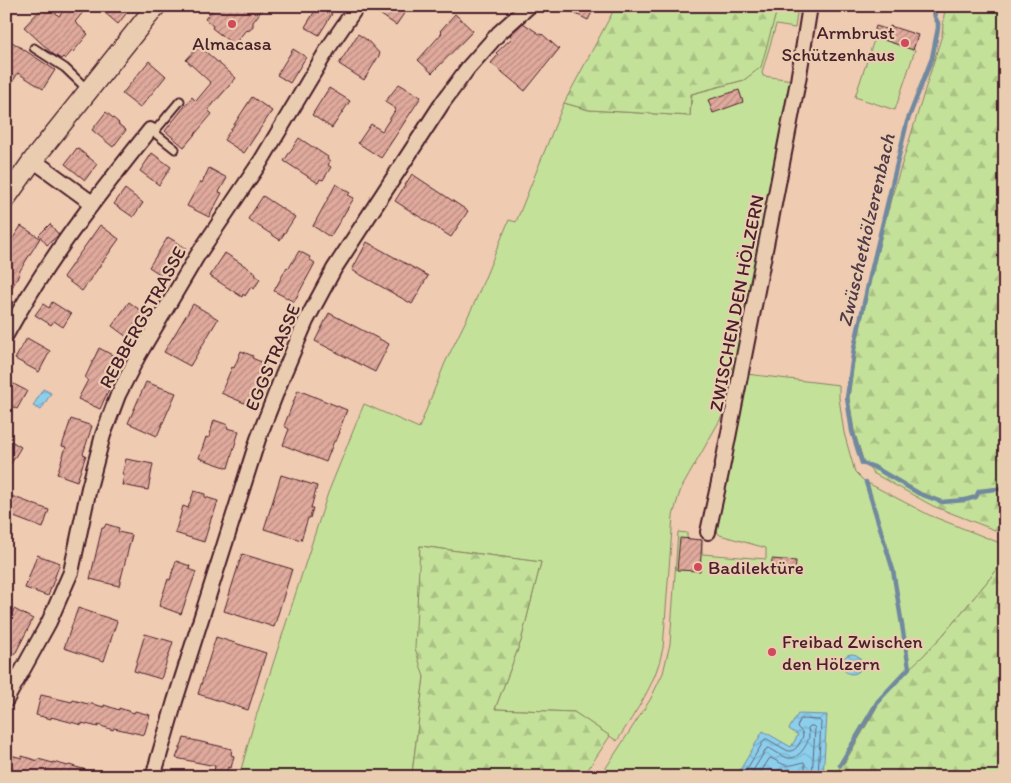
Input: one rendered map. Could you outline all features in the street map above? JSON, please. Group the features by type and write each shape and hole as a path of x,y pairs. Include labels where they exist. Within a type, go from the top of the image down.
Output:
{"main road":[{"path":"6,198 33,160 156,6"}],"street":[{"name":"REBBERGSTRASSE","path":"6,700 49,622 71,572 89,488 103,435 118,394 138,356 197,256 261,161 329,47 357,6"},
{"name":"EGGSTRASSE","path":"154,777 175,701 258,439 306,321 334,269 443,102 468,68 499,33 529,6"},
{"name":"ZWISCHEN DEN HÖLZERN","path":"708,532 798,81 810,6"},
{"path":"6,335 22,304 92,203 152,131"},
{"path":"33,160 92,203"}],"lane":[{"path":"34,48 65,68 89,90"},
{"path":"175,149 152,131 180,101"}],"green space":[{"path":"616,6 778,6 761,67 744,80 691,94 690,116 589,110 564,103"},
{"path":"778,6 798,6 795,28 776,25 762,72 763,76 793,80 728,411 725,411 681,489 673,516 663,648 660,662 650,686 617,741 574,712 495,709 521,641 541,562 420,546 424,677 412,773 421,777 239,777 253,726 328,493 364,404 419,428 445,363 474,304 509,220 516,222 564,103 589,110 690,116 692,94 744,80 760,67"},
{"path":"947,6 1005,6 1005,534 933,506 873,473 864,463 854,430 849,398 856,348 872,273 891,199 942,35"},
{"path":"875,37 915,50 895,110 855,97"},
{"path":"746,374 839,385 844,433 855,472 864,481 929,515 1005,545 1005,560 943,635 923,656 832,777 600,777 650,700 663,673 670,644 678,532 687,533 687,539 702,540 702,554 766,559 766,548 720,535 715,524"},
{"path":"420,546 541,562 521,641 495,709 574,712 610,736 583,777 421,777 412,774 424,677 415,648"},
{"path":"1005,560 1005,777 832,777 845,762 888,688 943,635"}],"water":[{"path":"43,389 51,393 41,410 33,406"},
{"path":"848,654 856,654 862,660 862,668 856,674 848,674 842,668 842,660"},
{"path":"798,714 827,715 823,777 736,777 763,731 791,747 798,735 789,729"}],"building":[{"path":"44,6 48,6 59,16 68,6 88,6 75,22 88,34 65,59 63,57 61,59 53,54 24,27"},
{"path":"97,6 132,6 118,24"},
{"name":"Almacasa","path":"215,6 265,6 253,22 250,30 245,31 234,45 212,28 213,26 205,19"},
{"path":"318,6 333,6 329,12 332,14 319,35 305,27"},
{"path":"368,6 405,6 403,10 405,12 396,25"},
{"path":"560,6 595,6 588,20"},
{"path":"455,14 473,31 432,73 418,60 442,33 440,31"},
{"path":"523,23 542,34 559,49 525,91 491,63 498,55 496,53 512,38 510,35"},
{"name":"Armbrust Schützenhaus","path":"876,26 889,30 890,26 918,35 913,50 873,36"},
{"path":"358,34 367,40 380,54 364,80 339,64"},
{"path":"6,38 55,70 43,89 18,73 6,92"},
{"path":"199,46 236,78 208,110 212,114 184,147 165,131 192,97 196,101 211,83 186,60"},
{"path":"293,49 306,57 290,83 277,75"},
{"path":"149,61 166,76 140,108 122,94"},
{"path":"399,84 421,97 381,158 358,143 371,124 382,131 396,109 385,102"},
{"path":"329,88 350,101 332,128 312,115"},
{"path":"739,90 743,102 713,113 708,100"},
{"path":"252,97 272,111 244,153 224,140"},
{"path":"106,112 126,130 113,147 92,130"},
{"path":"299,138 328,157 327,159 330,161 328,165 331,167 323,180 320,179 318,183 284,161"},
{"path":"77,148 97,164 85,180 65,164"},
{"path":"152,153 171,167 159,185 140,171"},
{"path":"209,168 227,178 219,192 222,193 209,217 187,206"},
{"path":"412,174 468,211 451,237 395,201"},
{"path":"336,184 354,198 330,237 313,226"},
{"path":"125,189 143,203 133,217 114,204"},
{"path":"263,196 295,217 280,240 248,219"},
{"path":"50,224 59,235 47,245 39,235"},
{"path":"100,225 119,239 82,291 63,277"},
{"path":"21,226 40,238 19,272 6,298 6,249"},
{"path":"168,237 186,248 166,278 149,267"},
{"path":"367,242 428,276 412,304 352,270"},
{"path":"299,251 310,257 309,259 315,263 294,302 274,291 287,267 289,268"},
{"path":"225,253 256,273 255,275 260,279 254,289 251,287 245,296 243,294 242,297 210,276"},
{"path":"52,302 71,314 63,327 54,321 51,325 35,315 43,304 49,308"},
{"path":"129,302 148,316 131,340 112,326"},
{"path":"193,304 218,319 190,366 164,352"},
{"path":"329,313 389,344 375,372 315,341"},
{"path":"27,338 50,351 39,372 15,359"},
{"path":"99,348 120,359 107,385 110,387 100,409 78,399 88,380 85,378"},
{"path":"241,351 266,364 249,405 221,393"},
{"path":"6,380 27,391 17,409 6,403"},
{"path":"146,382 176,393 157,436 128,423"},
{"path":"298,390 347,410 340,432 336,441 334,441 326,462 283,445 289,429 284,426"},
{"path":"71,419 92,426 83,454 86,455 77,481 57,474 66,447 62,446"},
{"path":"214,420 228,425 227,428 239,431 228,468 199,458 206,437 209,438"},
{"path":"6,438 21,447 6,472"},
{"path":"126,459 153,464 148,490 122,485 124,475 122,475"},
{"path":"281,475 317,486 311,508 313,508 301,540 264,529"},
{"path":"194,491 218,501 204,542 175,533 183,506 188,508"},
{"path":"6,494 49,510 43,528 6,514"},
{"path":"106,524 119,528 118,532 132,535 119,586 90,579 102,528"},
{"path":"680,538 702,540 700,571 677,570"},
{"path":"242,554 292,569 274,627 224,611"},
{"path":"37,555 60,563 48,596 25,588"},
{"path":"772,559 796,561 795,574 771,572"},
{"path":"176,561 190,566 189,569 196,572 181,614 159,606"},
{"path":"78,608 117,621 104,661 64,648"},
{"path":"14,609 33,619 15,654 6,649 6,624"},
{"path":"145,634 173,642 161,679 134,671"},
{"path":"216,637 266,653 248,710 198,694"},
{"path":"41,695 72,702 73,700 104,707 104,705 119,710 119,708 134,713 135,711 150,715 144,735 114,728 113,730 98,725 98,727 82,723 82,725 36,715"},
{"path":"184,738 232,749 231,755 234,756 231,768 228,767 226,777 213,777 215,766 176,758"},
{"path":"6,754 69,765 100,774 100,777 11,777 6,775"}],"waterway":[{"name":"Zwüschethölzerenbach","path":"933,6 938,28 932,58 907,122 854,348 847,398 852,431 862,463 874,467 920,494 942,502 965,500 976,497 979,491 1005,488"},
{"name":"Zwüschethölzerenbach","path":"840,765 878,701 909,668 893,570 866,482"}],"place":[{"name":"Almacasa","path":"232,24"},
{"name":"Armbrust Schützenhaus","path":"905,43"},
{"name":"Badilektüre","path":"698,567"},
{"name":"Freibad Zwischen den Hölzern","path":"772,652"}]}
